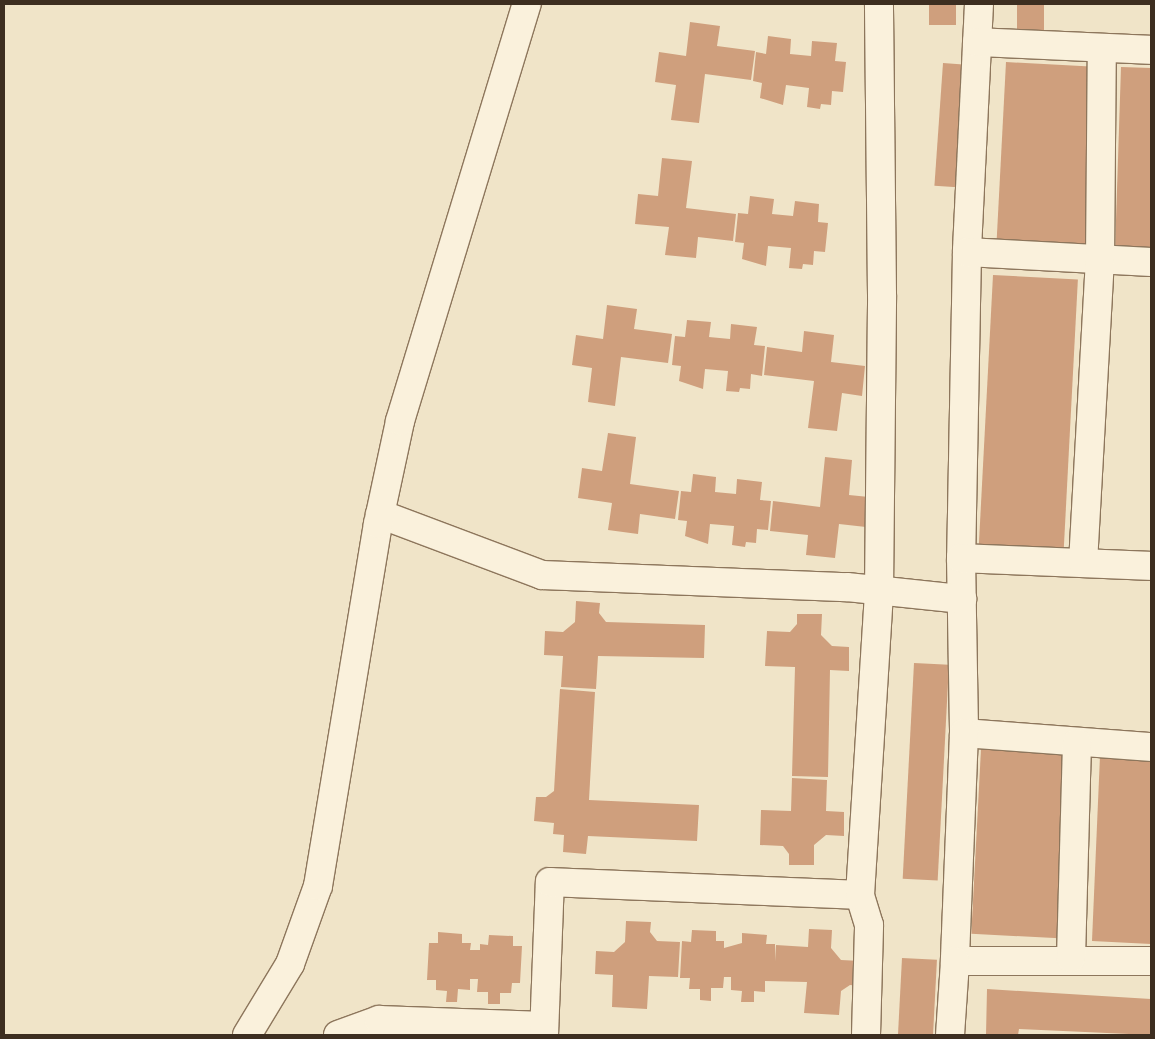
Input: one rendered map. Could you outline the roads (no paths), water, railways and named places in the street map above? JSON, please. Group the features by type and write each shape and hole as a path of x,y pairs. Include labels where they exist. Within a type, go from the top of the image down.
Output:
{"street":[{"path":"247,1035 290,964 318,886 380,514 416,362 527,4"},
{"path":"866,1035 869,925 860,895 879,591 882,295 879,4"},
{"path":"950,1035 955,961 964,733 961,558 967,252 979,4"},
{"path":"977,42 1151,50"},
{"path":"1083,563 1100,259 1102,48"},
{"path":"967,252 1151,262"},
{"path":"380,514 542,575 879,591 962,599"},
{"path":"961,558 1151,566"},
{"path":"964,733 1077,743 1151,747"},
{"path":"1070,958 1077,743"},
{"path":"338,1035 379,1020 544,1031 550,882 860,895"},
{"path":"955,961 1070,958 1151,961"}]}
